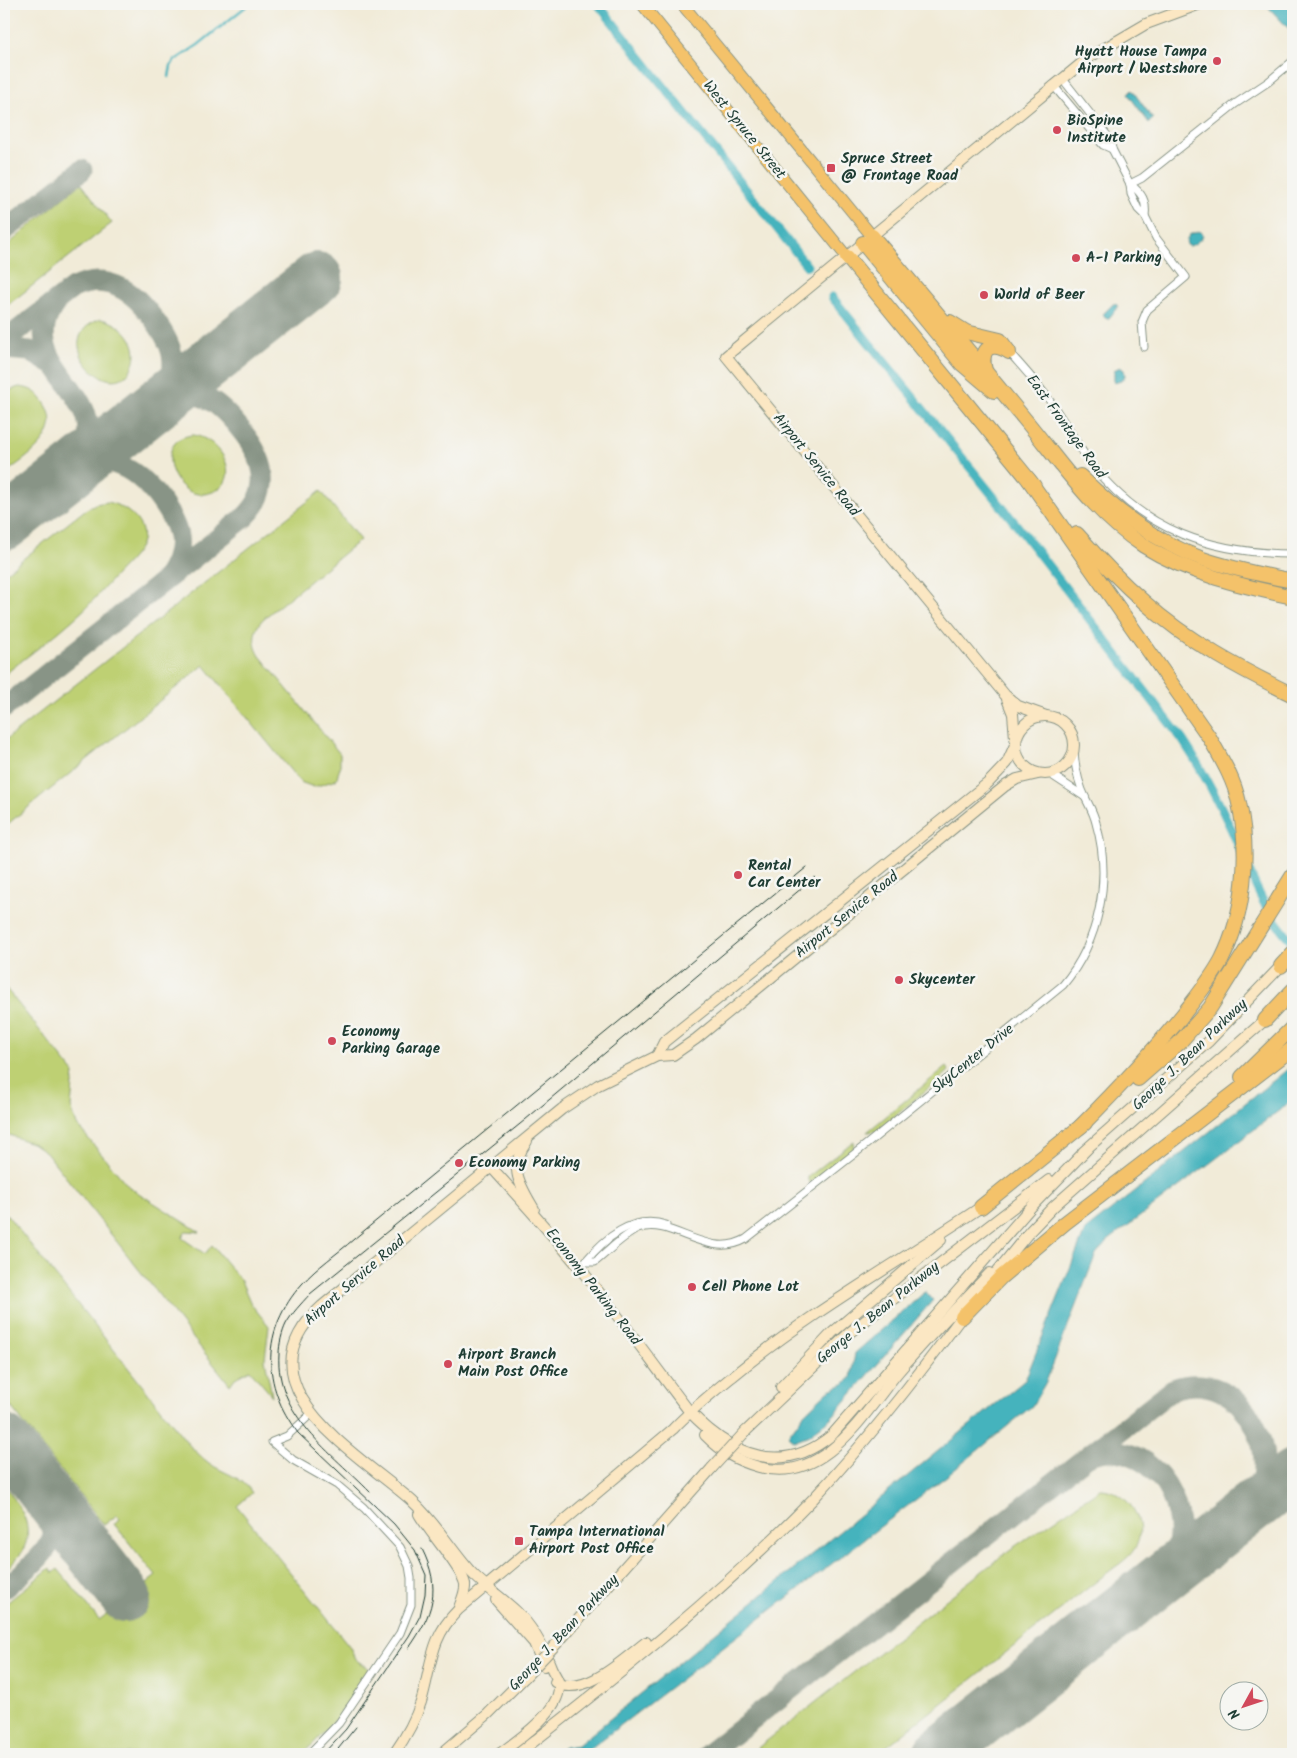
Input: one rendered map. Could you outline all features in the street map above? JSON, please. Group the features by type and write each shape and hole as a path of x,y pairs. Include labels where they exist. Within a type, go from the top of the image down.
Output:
{"highway":[{"path":"868,239 940,317 1033,429 1062,469 1100,510 1144,546 1207,576 1293,597"},
{"path":"868,239 962,364 1018,411"},
{"path":"847,257 1029,480 1097,556 1145,604 1210,650 1293,695"},
{"path":"940,317 966,332 1000,340 1009,352"},
{"path":"985,371 982,361 984,353 990,347 998,346 1009,352"},
{"path":"1033,429 1103,499 1132,521 1169,544 1203,559 1293,581"},
{"path":"1029,480 1210,737 1229,773 1239,802 1243,836 1244,884 1234,926 1222,958 1201,990 1128,1080 1080,1127"},
{"path":"981,1207 1080,1127 1179,1043 1210,1008 1246,954 1293,876"},
{"path":"1281,966 1293,953"},
{"path":"1265,1020 1293,990"},
{"path":"1265,1020 1293,999"},
{"path":"1194,1122 1293,1027"},
{"path":"962,1317 1026,1254 1194,1122 1293,1048"}],"main road":[{"name":"West Spruce Street","path":"642,4 847,257"},
{"path":"682,4 868,239"}],"street":[{"path":"847,257 1088,58 1146,24 1200,4"},
{"path":"1130,184 1142,178 1234,104 1268,82 1293,61"},
{"path":"1062,78 1110,139 1112,149 1130,184 1140,192 1147,205 1145,216 1156,238 1186,277 1147,310 1142,322 1144,347"},
{"path":"1053,85 1103,145 1112,149"},
{"name":"Airport Service Road","path":"847,257 726,356 1005,695 1018,706 1046,716"},
{"name":"East Frontage Road","path":"1009,352 1050,400 1092,464 1112,487 1136,509 1184,536 1214,545 1253,553 1293,554"},
{"name":"Airport Service Road","path":"657,1056 664,1042 988,783 1007,763 1015,744 1012,714 1005,695"},
{"path":"1046,716 1056,718 1065,723 1074,741 1074,751 1064,768 1050,774 1038,774 1021,762 1015,744 1022,727 1028,721 1046,716"},
{"name":"SkyCenter Drive","path":"582,1264 621,1230 642,1222 655,1222 720,1245 732,1244 746,1239 1043,1002 1067,980 1079,962 1092,933 1102,887 1100,838 1094,815 1085,797 1075,764 1074,751"},
{"name":"Airport Service Road","path":"559,1684 548,1675 534,1644 411,1500 344,1447 311,1414 295,1384 292,1370 292,1348 300,1329 322,1306 562,1109 598,1085 657,1056 673,1055 696,1039 1005,786 1017,779 1038,774"},
{"path":"1050,774 1085,797"},
{"name":"George J. Bean Parkway","path":"441,1754 488,1714 525,1677 746,1430 816,1362 849,1332 1088,1148 1195,1054 1281,966"},
{"name":"George J. Bean Parkway","path":"518,1754 580,1705 770,1542 836,1474 899,1399 1030,1231 1079,1183 1265,1020"},
{"path":"532,1134 517,1159 516,1172 529,1201 544,1224"},
{"path":"689,1411 721,1441 752,1454 784,1457 803,1453 819,1446 856,1410 1031,1207 1088,1148"},
{"name":"Economy Parking Road","path":"491,1167 529,1211 582,1264 689,1411"},
{"path":"394,1754 402,1743 421,1702 440,1631 458,1610 485,1585 673,1429 689,1411 785,1335 981,1207"},
{"path":"746,1430 800,1365 832,1333 873,1296 981,1207"},
{"path":"689,1411 702,1432 721,1451 743,1463 773,1471 799,1468 822,1458 844,1439 900,1370 960,1303 1030,1231"},
{"path":"309,1754 339,1723 400,1633 409,1614 412,1587 409,1566 400,1547 387,1532 337,1485 293,1460 272,1442 287,1436 311,1414"},
{"path":"411,1500 428,1530 458,1569 465,1584 458,1610"},
{"path":"499,1754 536,1724 548,1711 559,1684 572,1687 583,1685 597,1678 709,1596"}],"green space":[{"path":"81,183 112,223 4,308 4,248"},
{"path":"100,319 108,321 123,330 133,344 135,352 131,369 121,378 110,380 98,375 87,365 81,353 79,340 85,328"},
{"path":"19,387 27,388 36,393 44,402 50,414 50,424 47,435 32,453 4,474 4,392"},
{"path":"194,435 206,439 216,446 223,455 227,465 227,475 224,484 216,490 204,494 192,493 183,487 175,478 171,467 170,456 173,446 181,438"},
{"path":"321,491 360,540 263,619 257,628 255,641 260,656 340,754 340,768 336,780 314,787 300,782 204,665 4,827 4,741"},
{"path":"108,502 121,507 139,523 143,536 136,553 80,613 58,633 4,675 4,574 85,510 95,504"},
{"path":"4,986 74,1073 71,1107 77,1125 129,1187 200,1232 186,1231 182,1238 205,1254 212,1245 241,1281 251,1304 269,1326 265,1359 272,1396 250,1370 235,1378 230,1385 46,1152 34,1144 4,1133"},
{"path":"946,1067 949,1071 877,1131 867,1132"},
{"path":"854,1141 853,1150 810,1183 808,1181 808,1177"},
{"path":"4,1211 190,1446 214,1467 244,1483 252,1493 237,1506 350,1647 355,1659 369,1669 339,1714 322,1735 302,1754 4,1754 4,1605 50,1568 53,1573 58,1569 99,1620 156,1576 114,1524 120,1519 117,1515 104,1525 4,1398"},
{"path":"4,1485 25,1518 27,1539 16,1560 4,1571"},
{"path":"1100,1489 1119,1495 1127,1501 1138,1518 1139,1538 1132,1552 1120,1564 877,1754 750,1754 1008,1551"}],"water":[{"path":"1270,4 1293,4 1293,33 1269,8"},
{"path":"1132,90 1153,119 1149,123 1128,94"},
{"path":"1199,231 1203,235 1202,237 1199,241 1188,246 1186,242 1189,235"},
{"path":"1113,304 1116,304 1118,307 1109,318 1105,318 1103,314"},
{"path":"1120,367 1124,370 1125,376 1121,381 1114,383 1114,370"},
{"path":"1293,1065 1293,1100 1109,1240 1096,1254 1046,1382 1032,1406 948,1475 583,1754 554,1754 564,1747 578,1745 1025,1380 1085,1231"},
{"path":"925,1292 933,1300 832,1417 809,1435 794,1441 788,1436 803,1415 828,1391 844,1384 851,1378 855,1353"}],"waterway":[{"path":"169,77 174,61 198,45 249,4"},
{"path":"598,4 807,266"},
{"path":"832,297 1015,523 1182,739 1216,797 1265,904 1273,918 1293,942"}],"taxiway":[{"path":"4,231 82,170"},
{"path":"4,341 73,288 96,282 116,286 134,296 142,304 164,334 169,345 173,366 167,388 160,401"},
{"path":"12,516 65,475 79,459 88,437 87,417 78,398 53,362 45,344 45,323 57,301"},
{"path":"4,349 30,351 53,365"},
{"path":"4,708 245,517 260,495 263,473 256,451 224,411 206,398 196,395 185,394 160,401"},
{"path":"68,476 93,463 105,462 117,464 128,469 148,485 164,506 175,525 178,535 177,555 167,577"},
{"path":"708,1754 1173,1389 1198,1385 1220,1390 1239,1403 1253,1422 1262,1443 1264,1467 1260,1490 1247,1511"},
{"path":"1088,1456 1109,1451 1128,1454 1146,1463 1160,1477 1171,1494 1177,1514 1179,1534 1175,1554 1161,1576 1140,1596 1096,1631"},
{"path":"4,1588 34,1563 50,1543 55,1532 57,1519 55,1506"}],"runway":[{"path":"4,525 317,278"},
{"path":"4,1441 125,1596"},
{"path":"939,1754 1293,1475"}],"tram line":[{"path":"323,1754 346,1729 409,1636 420,1616 425,1594 426,1575 415,1550 394,1524 298,1433 286,1415 277,1396 272,1377 273,1339 279,1320 302,1284 321,1266 807,867"},
{"path":"370,1492 323,1447 296,1414 286,1396 280,1376 279,1350 283,1331 291,1316 310,1294 525,1120 815,877"},
{"path":"409,1648 424,1624 432,1601 432,1577 422,1549"},
{"path":"334,1754 356,1727"}],"place":[{"name":"Hyatt House Tampa Airport / Westshore","path":"1217,61"},
{"name":"BioSpine Institute","path":"1057,130"},
{"name":"Spruce Street @ Frontage Road","path":"831,168"},
{"name":"A-1 Parking","path":"1076,258"},
{"name":"World of Beer","path":"984,295"},
{"name":"Rental Car Center","path":"738,875"},
{"name":"Skycenter","path":"899,980"},
{"name":"Economy Parking Garage","path":"332,1041"},
{"name":"Economy Parking","path":"459,1163"},
{"name":"Cell Phone Lot","path":"692,1287"},
{"name":"Airport Branch Main Post Office","path":"448,1364"},
{"name":"Tampa International Airport Post Office","path":"519,1541"}]}
